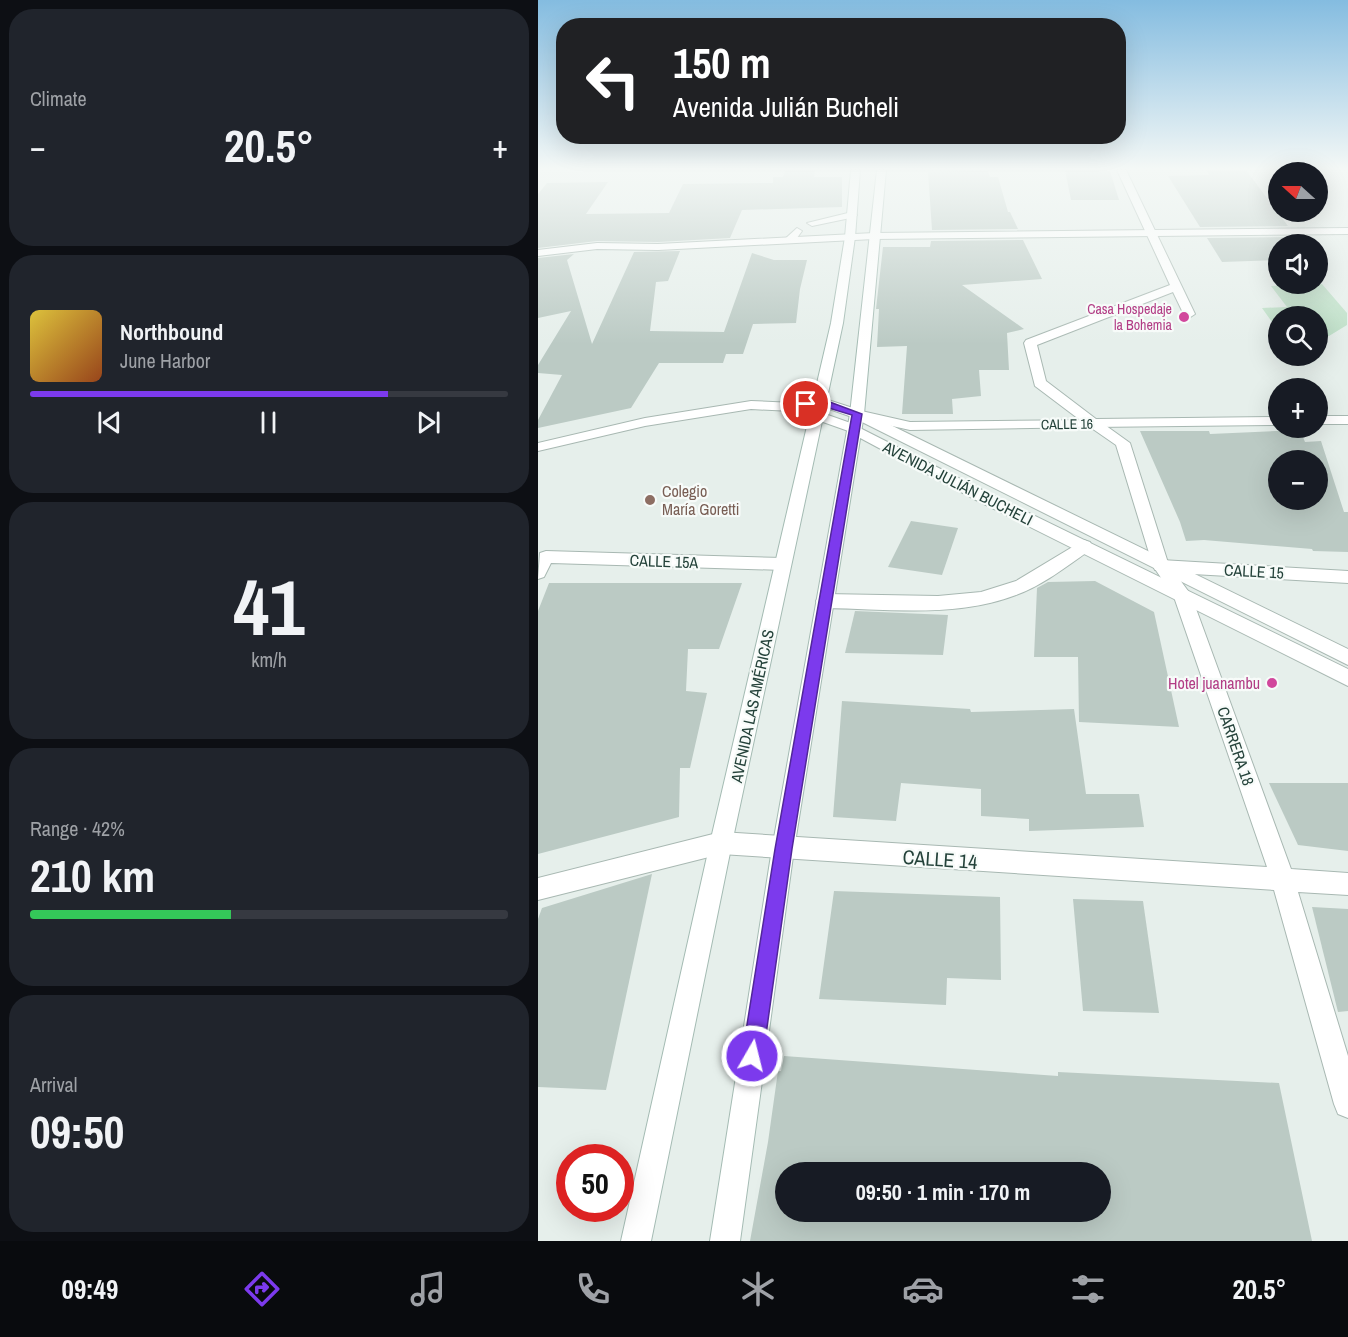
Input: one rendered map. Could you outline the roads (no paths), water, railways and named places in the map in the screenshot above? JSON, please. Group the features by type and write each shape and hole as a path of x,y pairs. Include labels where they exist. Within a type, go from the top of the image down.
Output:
{"street":[{"name":"AVENIDA LAS AMÉRICAS","path":"636,1241 721,843 837,323 851,228"},
{"path":"725,1241 783,849 856,422 875,228"},
{"path":"1148,228 1189,314"},
{"path":"538,253 597,246 658,247 794,236 1348,231"},
{"name":"CARRERA 18","path":"1176,287 1030,343 1040,383 1123,443 1161,566 1182,595 1283,880 1348,1104"},
{"path":"538,447 645,422 739,406 818,408"},
{"name":"AVENIDA JULIÁN BUCHELI","path":"818,408 856,422 1161,566 1348,658"},
{"path":"1328,420 1348,420"},
{"name":"CALLE 16","path":"856,422 910,426 1268,421"},
{"name":"AVENIDA JULIÁN BUCHELI","path":"856,422 981,496 1348,678"},
{"path":"825,601 954,602 1000,594 1048,571 1084,546"},
{"name":"CALLE 15A","path":"542,565 783,564"},
{"name":"CALLE 15","path":"1161,566 1348,578"},
{"name":"CALLE 14","path":"538,889 721,843 783,849 1348,884"}],"place":[{"name":"Casa Hospedaje la Bohemia","path":"1184,317"},
{"name":"Colegio María Goretti","path":"650,500"},
{"name":"Hotel juanambu","path":"1272,683"}]}
